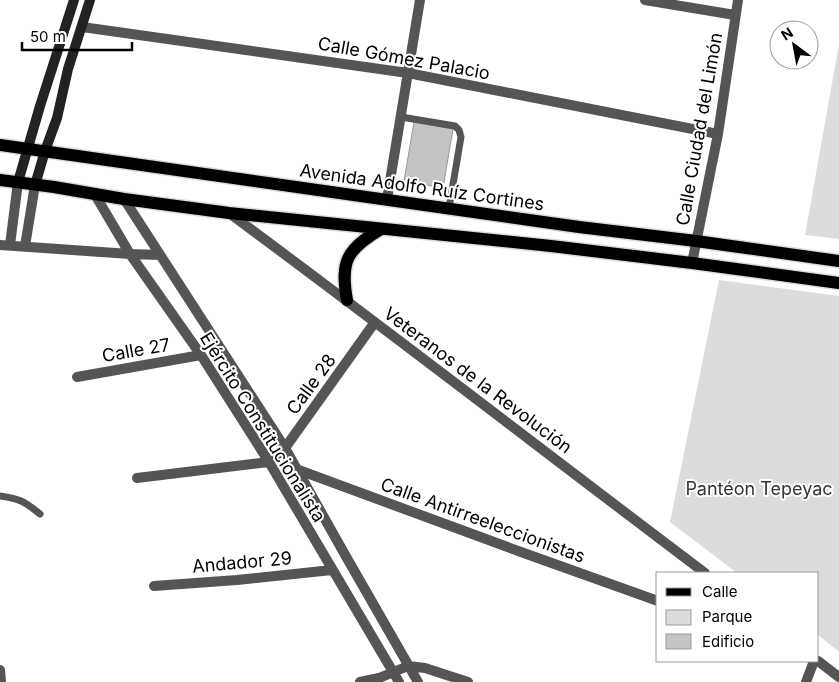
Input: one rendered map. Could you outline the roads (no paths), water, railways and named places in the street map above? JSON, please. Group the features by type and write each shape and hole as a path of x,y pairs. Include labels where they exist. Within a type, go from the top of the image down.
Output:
{"main road":[{"name":"Avenida Adolfo Ruíz Cortines","path":"0,145 579,227 839,261"},
{"path":"0,180 230,213 532,244 839,283"},
{"path":"347,300 344,274 350,254 364,239 381,229"}],"street":[{"path":"74,0 27,149 5,245 160,255"},
{"path":"25,246 35,185 57,118 68,69 90,0"},
{"path":"388,199 420,0"},
{"path":"646,0 735,15"},
{"name":"Calle Ciudad del Limón","path":"692,263 718,134 738,0"},
{"name":"Calle Gómez Palacio","path":"82,27 408,73 718,134"},
{"name":"Ejército Constitucionalista","path":"94,193 130,254 200,355 270,462 399,682"},
{"name":"Ejército Constitucionalista","path":"124,199 285,448 418,682"},
{"name":"Veteranos de la Revolución","path":"230,213 704,572"},
{"name":"Calle 28","path":"270,462 285,448 375,322"},
{"name":"Calle 27","path":"77,376 200,355"},
{"path":"138,478 270,462"},
{"name":"Calle Antirreeleccionistas","path":"296,469 656,600"},
{"name":"Andador 29","path":"154,586 332,570"},
{"path":"806,682 814,662"},
{"path":"819,662 839,677"},
{"path":"360,682 379,678 408,666 425,668 468,682"},
{"path":"0,670 1,682"}],"lane":[{"path":"401,117 455,126 458,130 461,137 449,208"},
{"path":"0,496 25,502 40,514"}],"park label":[{"name":"Pantéon Tepeyac","path":"759,488"}]}
